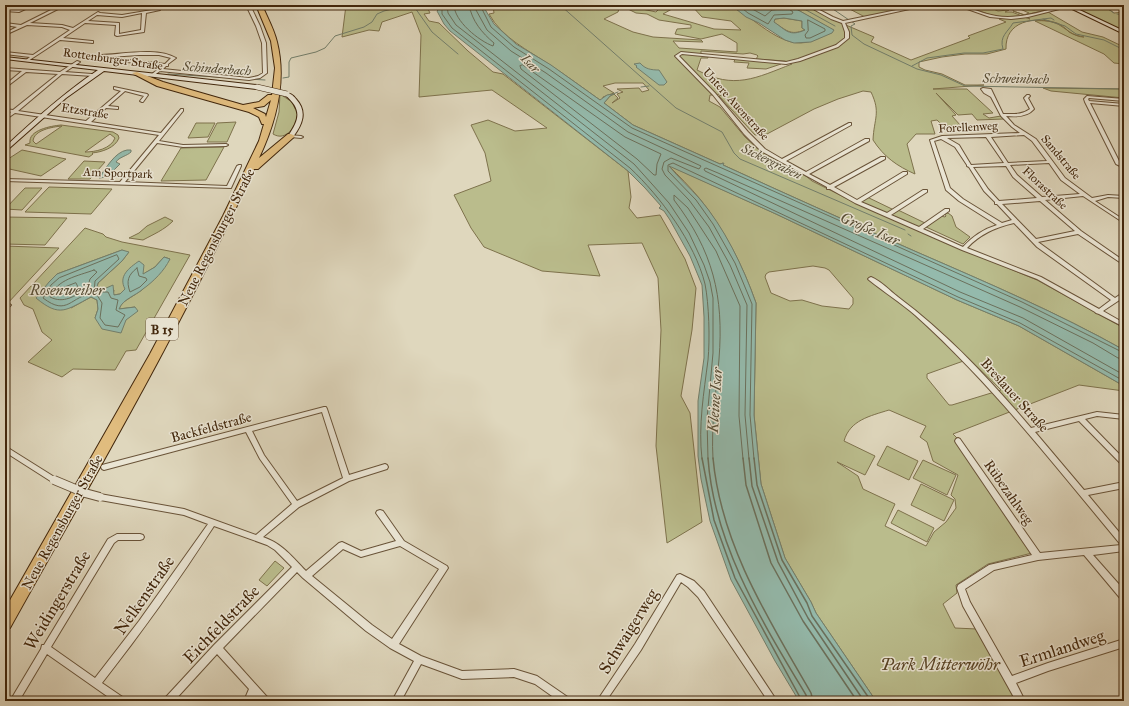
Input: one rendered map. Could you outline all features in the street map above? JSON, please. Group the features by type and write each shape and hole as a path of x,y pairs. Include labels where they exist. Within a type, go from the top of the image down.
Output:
{"highway":[{"name":"B 15","path":"255,5 264,24 272,48 274,76 266,127"},
{"name":"Neue Regensburger Straße","path":"5,623 156,354 248,175 275,102 278,68 274,41 259,5"},
{"path":"135,73 158,77 259,114 274,138 282,139 291,136"},
{"path":"239,107 257,105 271,96"},
{"name":"Neue Regensburger Straße","path":"5,608 145,361 202,256 266,127"},
{"path":"248,175 266,156 291,136"}],"street":[{"path":"5,10 19,11 32,5"},
{"path":"5,34 64,5"},
{"path":"158,77 249,79 262,76 265,73 264,43 248,5"},
{"path":"808,5 832,18 843,22 926,5"},
{"path":"958,5 988,15 1006,18 1025,16 1067,6 1124,33"},
{"path":"97,14 120,16 158,10"},
{"path":"28,60 102,11"},
{"path":"85,22 118,24 117,34 144,33 144,12"},
{"name":"Untere Auenstraße","path":"843,22 847,35 847,38 844,41 837,46 794,61 778,62 681,53 676,55 714,94 755,144 782,161 857,202 964,249 1039,278 1098,312 1124,325"},
{"path":"5,24 20,26"},
{"path":"26,24 62,26 74,30"},
{"path":"60,40 92,42"},
{"path":"5,53 34,56"},
{"path":"102,56 108,56 111,54 142,54 165,55 173,57 158,77"},
{"path":"133,60 142,54"},
{"path":"108,56 107,57 110,59 133,60 167,65"},
{"name":"Rottenburger Straße","path":"5,58 76,63 103,69 135,73"},
{"path":"5,119 61,73 76,63"},
{"path":"5,68 92,75"},
{"path":"5,150 43,115 92,75 103,69"},
{"path":"5,87 26,70"},
{"name":"Rottenburger Straße","path":"158,77 257,86 287,94 295,100 301,112 300,121 291,136"},
{"path":"115,88 146,95 142,101"},
{"path":"88,122 124,90"},
{"name":"Sandstraße","path":"993,96 1002,115 1013,126 1034,140 1063,179 1084,196 1124,222"},
{"path":"1002,115 1018,115 1030,112 1032,109 1026,98 1028,96"},
{"path":"1124,100 1088,97 1086,99 1118,164 1124,167"},
{"path":"1087,102 1124,105"},
{"path":"104,107 117,108"},
{"name":"Etzstraße","path":"5,110 161,134"},
{"path":"122,183 182,110"},
{"path":"782,161 850,124"},
{"name":"Forellenweg","path":"1000,224 961,200 948,189 932,142 935,138 942,137 1025,134"},
{"path":"291,136 301,136"},
{"name":"Florastraße","path":"988,136 1019,180 1040,200 1079,232 1124,263"},
{"path":"942,137 957,146 986,190 1035,241 1064,265 1114,300"},
{"path":"805,174 867,140"},
{"path":"156,142 183,146 226,146"},
{"path":"829,188 883,158"},
{"path":"969,166 1050,162"},
{"name":"Am Sportpark","path":"5,180 230,187 239,166"},
{"path":"857,202 905,173"},
{"path":"888,216 925,191"},
{"path":"997,203 1084,196"},
{"path":"1091,200 1108,196 1124,197"},
{"path":"920,230 948,210"},
{"path":"964,249 974,237 1000,224 1015,221"},
{"path":"1035,241 1079,232"},
{"name":"Breslauer Straße","path":"871,279 904,304 968,362 1083,493 1124,543"},
{"path":"1098,312 1124,294"},
{"name":"Backfeldstraße","path":"104,467 324,409 347,479"},
{"path":"1030,432 1097,414 1124,417"},
{"path":"1081,419 1124,463"},
{"path":"248,430 259,452 296,506"},
{"name":"Rübezahlweg","path":"958,441 1038,557"},
{"path":"5,449 54,480 85,493 100,497 167,508 213,522 257,538 278,548 306,576 350,614 393,645 419,659 462,675 514,673 537,680 566,701"},
{"path":"257,538 296,506 347,479 385,466"},
{"path":"1083,493 1124,485"},
{"path":"380,513 400,543 444,568 393,645"},
{"name":"Nelkenstraße","path":"96,683 159,603 213,522"},
{"name":"Weidingerstraße","path":"14,701 110,541 117,537 140,537"},
{"path":"306,576 342,545 361,554 400,543"},
{"path":"1021,701 966,603 961,588 992,567 1038,557 1124,548"},
{"path":"1086,552 1123,595"},
{"name":"Eichfeldstraße","path":"168,701 217,648 297,567"},
{"name":"Schwaigerweg","path":"601,701 638,647 680,577 691,584 701,594 773,701"},
{"name":"Ermlandweg","path":"1009,681 1048,666 1124,643"},
{"path":"45,648 121,701"},
{"path":"217,648 242,675 253,690 265,701"},
{"path":"396,701 419,659"},
{"path":"248,701 253,690"}],"green space":[{"path":"720,4 736,9 771,33 781,38 791,42 801,43 817,39 833,30 789,5 806,5 834,20 874,37 871,42 911,60 970,38 968,36 1006,22 999,19 1024,17 1030,19 1027,17 1048,12 1082,32 1103,37 1124,47 1124,51 1120,50 1124,52 1124,64 1114,63 1104,54 1035,21 1052,22 1067,30 1059,24 1057,23 1048,21 1039,20 1022,23 1010,32 1006,49 987,54 965,54 919,62 919,67 925,70 942,74 965,85 984,85 933,89 967,89 993,113 983,114 989,118 1001,116 1004,119 977,120 972,114 958,115 936,93 956,115 952,116 961,126 943,126 937,120 931,121 935,134 916,134 907,144 915,174 902,168 891,160 873,140 876,105 871,92 863,91 838,99 814,109 767,134 755,135 719,96 724,94 721,93 717,95 710,95 709,101 720,107 745,137 759,150 806,176 812,181 921,232 1037,280 1124,328 1124,350 1074,323 1023,299 723,165 723,163 720,164 633,125 604,103 614,94 618,98 612,103 620,98 617,94 623,92 617,89 639,88 642,92 649,90 643,83 615,83 603,86 614,93 603,97 603,99 600,100 563,73 524,49 508,37 494,22 489,14 494,13 493,6 496,5 624,5 656,12 658,10 648,8 679,5 663,14 714,29 741,30 731,21 702,17 691,5","holes":["619,9 628,9 636,13 647,14 659,20 691,25 691,28 677,29 675,34 701,39 722,34 737,43 737,52 679,48 673,41 703,42 701,40 653,37 633,32 604,19 618,12","701,51 743,54 750,53 757,55 758,56 756,59 785,61 792,64 767,74 745,80 734,81 710,76 697,70 701,58 708,58 701,55"]},
{"path":"346,5 426,5 430,13 424,14 429,21 439,23 468,51 493,72 503,74 628,171 631,197 629,208 637,218 660,215 685,259 696,288 692,330 681,396 690,413 702,522 667,543 656,446 661,330 658,278 642,243 588,245 600,276 542,271 484,247 471,228 454,195 491,181 485,153 471,125 488,120 515,131 547,128 492,90 419,97 421,35 412,12 382,22 379,31 369,30 342,37"},
{"path":"842,5 921,5 865,17"},
{"path":"980,5 1000,6 991,8 998,11 1009,10 1005,12 1012,12 1022,16 998,17 972,9 983,7"},
{"path":"1027,5 1042,5 1052,9 1025,15 1029,13 1020,9 1023,8 1013,10 1006,7 1013,8"},
{"path":"1103,5 1114,13 1124,12 1124,28 1118,29 1071,6"},
{"path":"784,18 802,21 802,28 805,30 800,32 788,31 773,22 775,19"},
{"path":"735,59 781,64 766,69 747,68 749,63 734,62"},
{"path":"1043,88 1124,89 1124,98 1051,91"},
{"path":"280,94 292,102 298,115 290,132 282,136 278,136 273,134 279,112"},
{"path":"236,122 227,142 207,142 217,123"},
{"path":"196,123 215,123 208,137 188,138"},
{"path":"61,125 113,132 118,135 119,138 111,147 100,152 92,153 93,154 89,157 25,145 30,143 30,139 36,132 46,128","holes":["62,126 36,144 33,141 34,137 40,132 49,128","110,134 115,138 110,145 98,150 85,152"]},
{"path":"224,147 206,180 161,181 181,148"},
{"path":"22,150 66,159 41,176 5,168 5,161"},
{"path":"84,161 105,162 90,179 68,179"},
{"name":"Park Mitterwöhr","path":"668,165 776,214 957,300 1019,326 1124,386 1124,391 1079,385 953,434 960,441 1032,553 988,564 956,585 957,593 943,604 955,628 977,629 1019,701 876,701 816,613 785,558 761,484 754,415 756,303 745,275 725,235 700,199","holes":["813,266 829,270 853,298 853,304 849,309 822,306 802,300 790,301 771,293 765,277 769,272","969,359 1001,390 949,405 927,378 927,374","889,410 926,426 920,437 927,442 933,461 958,475 951,495 955,499 956,508 946,522 934,532 926,546 885,526 895,504 863,489 858,476 837,462 865,475 875,456 844,441 851,428 868,417"]},
{"path":"49,187 112,189 91,214 25,212"},
{"path":"25,188 42,188 22,210 5,209"},
{"path":"867,197 894,210 887,214 861,202"},
{"path":"898,210 925,223 919,228 892,216 892,214"},
{"path":"948,213 952,216 956,227 970,237 963,244 926,227 941,216 945,217 945,214"},
{"path":"5,217 67,218 45,245 5,244"},
{"path":"165,217 173,221 159,232 143,240 129,238 139,233 147,226"},
{"path":"85,228 122,242 190,255 136,350 126,351 115,370 73,369 62,377 28,362 52,340 42,332 33,309 24,305 20,298","holes":["122,250 128,253 122,261 98,283 97,287 114,290 113,295 120,294 142,272 142,275 155,267 164,257 170,259 142,290 122,303 119,309 135,307 126,320 95,318 98,309 97,300 91,297 71,308 57,274"]},
{"path":"5,246 59,248 7,304 5,303"},
{"path":"887,446 918,461 909,480 877,465"},
{"path":"923,460 956,475 947,495 913,478"},
{"path":"921,484 954,500 944,521 911,505"},
{"path":"898,510 934,528 927,542 891,523"},
{"path":"275,561 284,568 267,586 259,580"}],"water":[{"path":"432,5 483,6 494,24 516,44 551,65 600,100 607,95 614,94 604,103 633,125 720,164 724,163 723,165 1023,299 1074,323 1124,350 1124,386 1019,326 957,300 776,214 669,166 699,198 717,221 739,261 756,303 754,415 761,484 785,558 816,613 876,701 799,701 775,661 731,580 710,521 701,479 698,456 698,401 704,358 702,285 690,256 670,220 664,211 659,208 661,206 628,171 450,31 444,24 437,11 439,9 438,7"},
{"path":"726,5 789,5 834,30 832,33 811,42 794,43 785,40 759,23 746,17 736,9","holes":["784,18 802,21 802,28 805,30 795,33 788,32 774,22 775,19"]},
{"path":"640,63 648,69 659,70 667,82 664,85 659,85 634,64"},
{"path":"127,150 131,150 131,152 117,160 116,162 120,164 107,177 99,178 115,157"},
{"name":"Rosenweiher","path":"122,250 129,252 122,261 98,283 97,287 104,289 113,285 114,295 120,294 125,289 123,284 124,276 132,266 139,261 144,265 143,274 155,267 164,257 170,259 162,272 155,279 126,300 119,309 135,307 138,311 126,320 121,333 102,329 95,318 98,309 97,300 91,297 63,310 51,308 36,298 57,274"}],"waterway":[{"path":"413,5 432,32 458,54"},
{"name":"Sickergraben","path":"560,5 676,108 722,132 734,153 740,159 905,230"},
{"name":"Schweinbach","path":"797,5 835,26"},
{"name":"Schweinbach","path":"827,5 849,20"},
{"path":"1102,5 1114,13"},
{"name":"Schinderbach","path":"283,78 289,77 289,62 291,58 316,52 325,48 335,36 364,27 372,22 377,14 384,11 392,9 415,9"},
{"path":"1117,14 1124,15"},
{"name":"Schweinbach","path":"1043,19 1051,18 1054,20"},
{"name":"Schweinbach","path":"912,66 927,58 964,53 983,53 1003,49 1003,37 1013,23 1043,19"},
{"name":"Schweinbach","path":"1043,19 1065,26 1076,34 1104,40 1124,50"},
{"name":"Schweinbach","path":"851,21 855,24 851,26 852,35 864,44 917,69 941,75 965,86 1124,89"},
{"name":"Schinderbach","path":"168,74 265,80"},
{"path":"641,87 649,86"},
{"path":"613,94 618,92"}],"water label":[{"name":"Isar","path":"531,63"},
{"name":"Große Isar","path":"870,229"},
{"name":"Kleine Isar","path":"715,400"}]}
